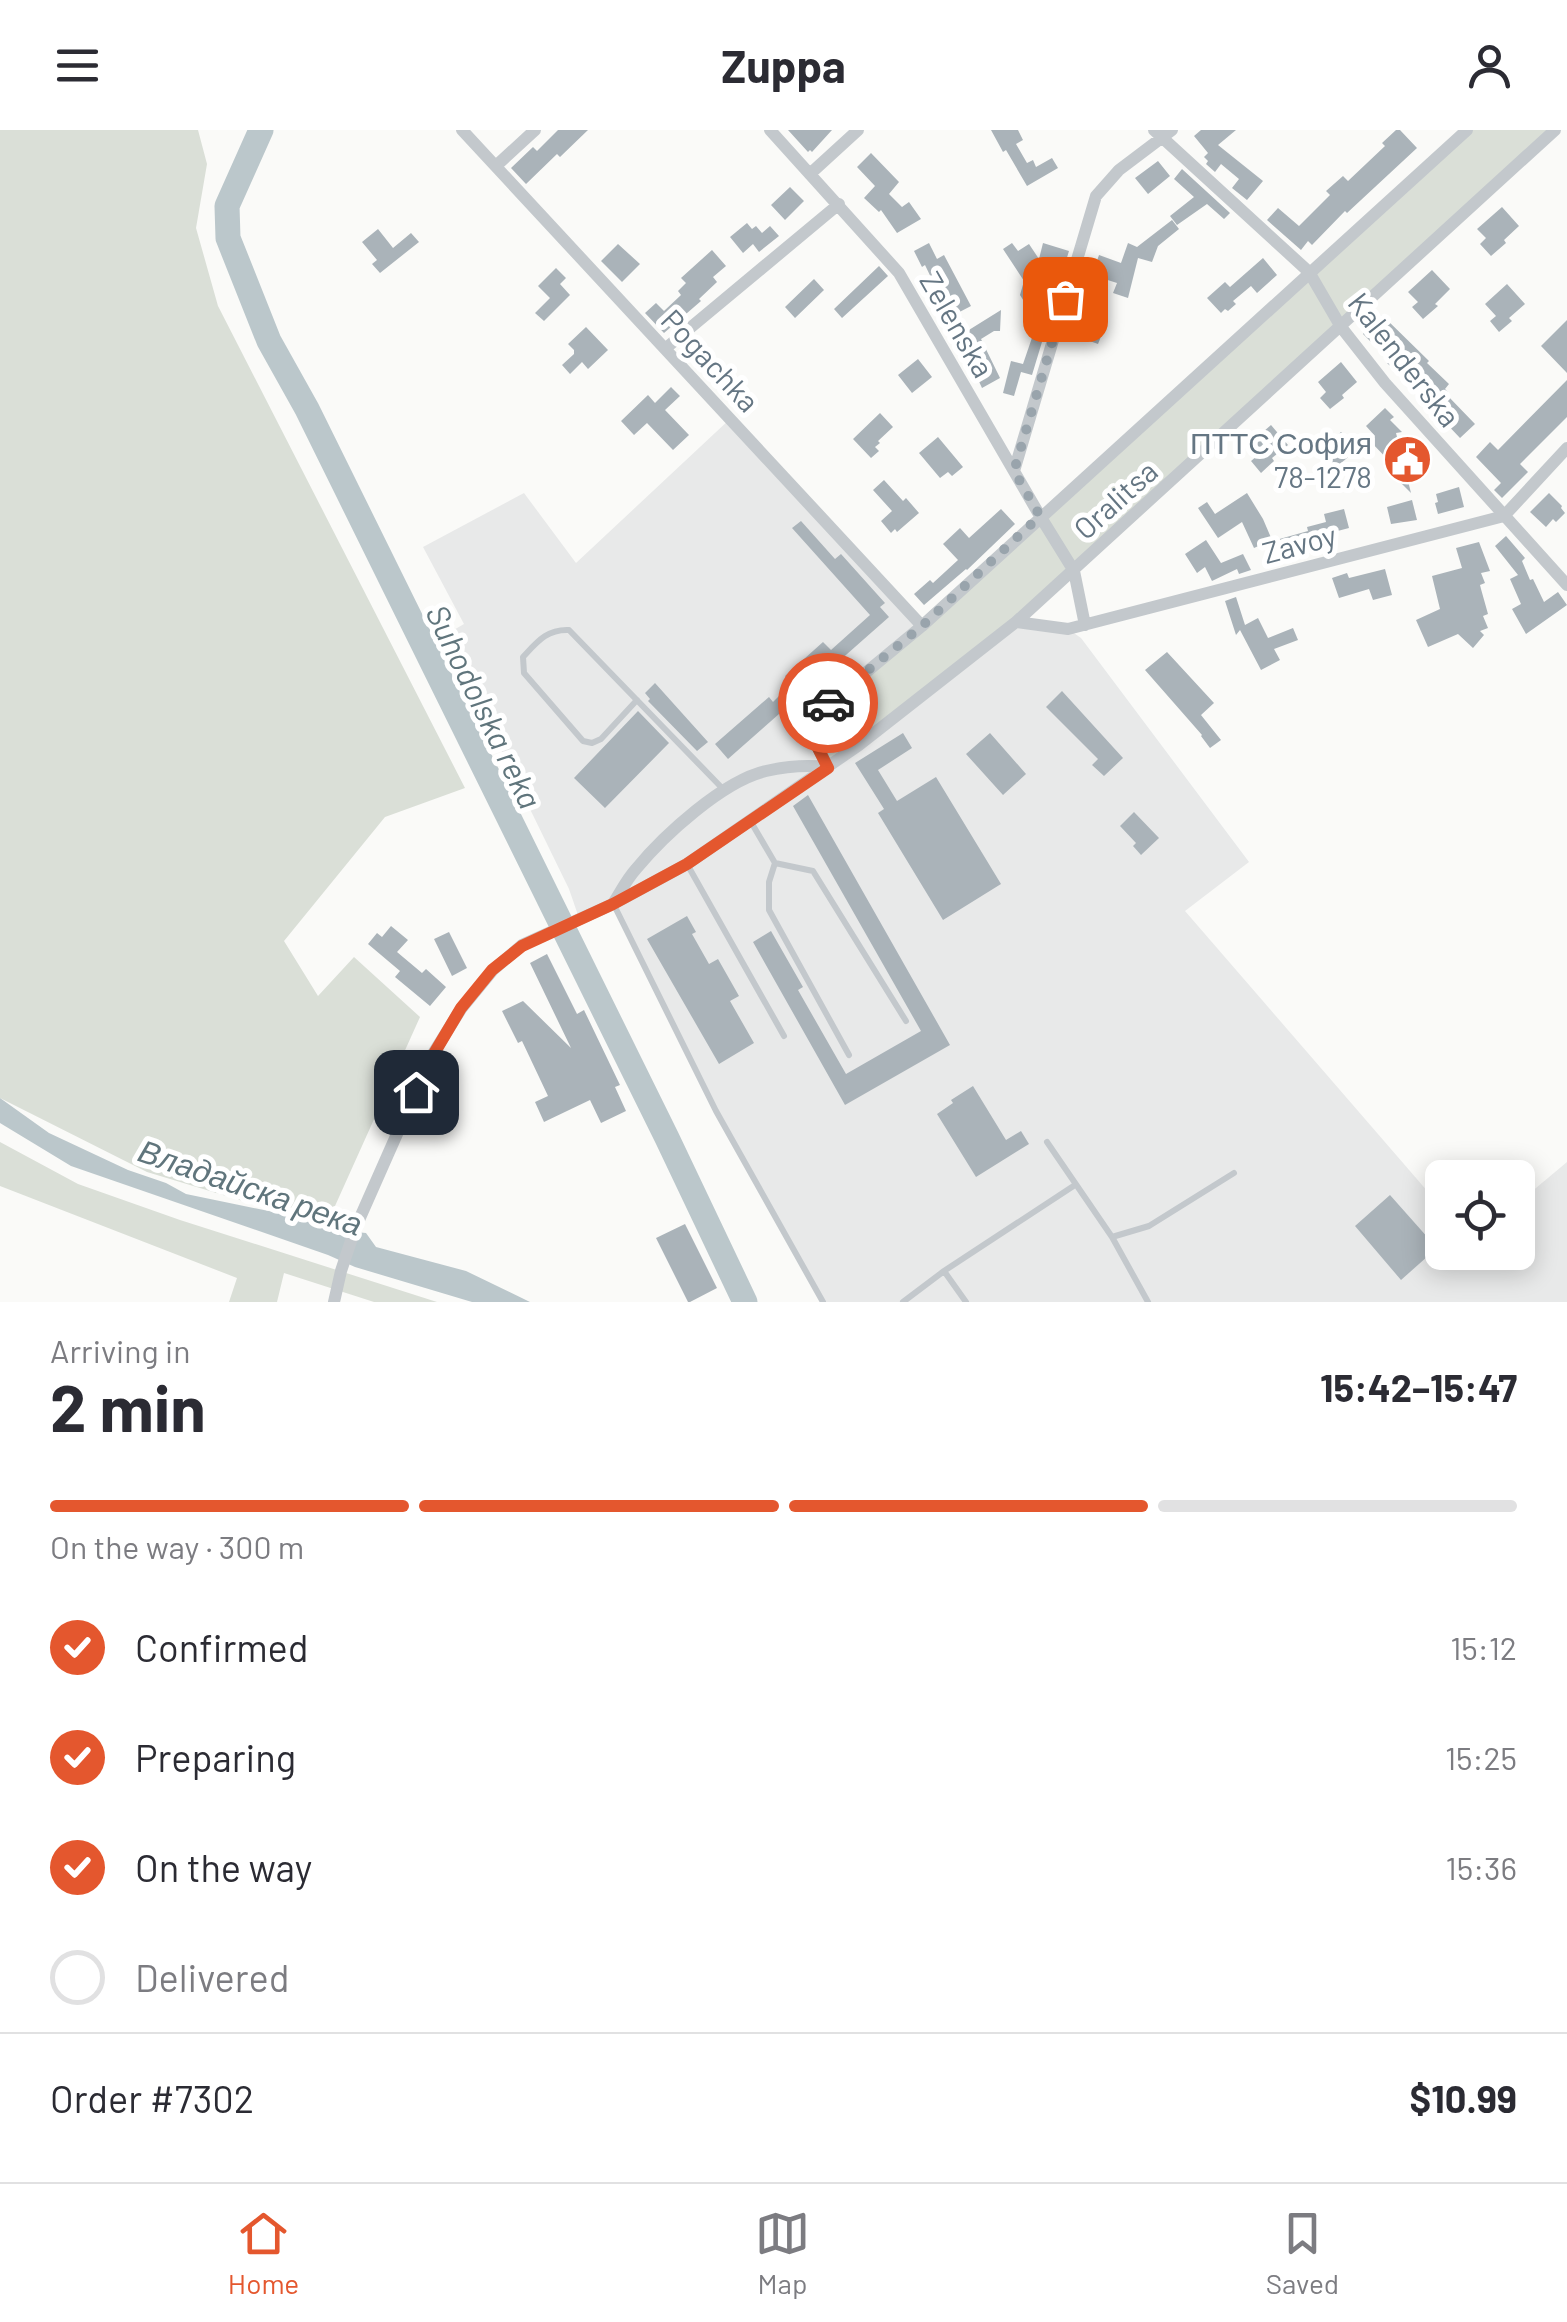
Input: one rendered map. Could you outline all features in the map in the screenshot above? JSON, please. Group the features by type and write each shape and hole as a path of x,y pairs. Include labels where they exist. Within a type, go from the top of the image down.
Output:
{"street":[{"name":"Pogachka","path":"462,130 922,626"},
{"path":"497,166 535,130"},
{"name":"Zelenska","path":"770,130 899,273 1074,570 1086,625"},
{"path":"811,173 858,130"},
{"name":"Oralitsa","path":"828,768 805,722 922,626 1467,130"},
{"name":"Oralitsa","path":"334,1302 355,1229 432,1057 461,1008 492,970 522,946 687,864 828,768 1016,622 1555,130"},
{"path":"1014,471 1096,196 1163,132"},
{"name":"Kalenderska","path":"1163,132 1309,272 1341,328 1384,383 1567,585"},
{"path":"666,348 838,204"},
{"path":"1504,516 1567,448"},
{"name":"Zavoy","path":"1016,622 1068,629 1504,516"},
{"path":"613,904 635,870 673,831 724,789 763,771 806,764 828,768"}],"lane":[{"path":"637,700 592,743 584,740 524,673 523,658 543,636 556,629 569,630 724,789"},
{"path":"751,820 775,862 769,882 768,910 849,1055"},
{"path":"775,862 814,871 906,1020"},
{"path":"687,864 784,1036"},
{"path":"613,904 716,1111 822,1302"},
{"path":"1047,1142 1112,1237 1148,1302"},
{"path":"1112,1237 1149,1226 1234,1173"},
{"path":"903,1302 1076,1185"},
{"path":"944,1272 966,1302"}],"shaded area":[{"path":"0,130 198,130 207,164 196,228 218,306 465,788 385,817 284,941 318,996 354,957 420,1017 326,1226 147,1172 0,1098"},
{"path":"1467,130 1555,130 1074,571 828,767 805,723"},
{"path":"731,418 922,626 1016,622 1068,629 1081,638 1249,862 1185,911 1425,1188 1425,1270 1535,1270 1535,1189 1567,1162 1567,1302 823,1302 716,1111 613,904 579,918 569,889 445,635 464,624 423,547 524,493 576,563"},
{"path":"0,1098 49,1133 186,1194 366,1233 376,1247 466,1271 530,1302 472,1302 355,1267 71,1166 0,1123"},
{"path":"0,1142 78,1184 437,1302 374,1302 284,1273 277,1302 229,1302 237,1278 0,1186"}],"building":[{"path":"558,130 588,130 526,184 511,168 533,147 537,151"},
{"path":"788,130 832,130 808,152"},
{"path":"991,130 1018,130 1023,140 1016,144 1027,163 1033,160 1036,167 1052,158 1058,168 1027,186"},
{"path":"1201,130 1236,130 1218,145 1263,181 1247,200 1232,188 1239,179 1221,164 1215,172 1206,164 1204,157 1208,153 1194,136"},
{"path":"1396,130 1417,148 1312,245 1308,241 1301,250 1267,220 1278,208 1299,226 1330,195 1326,191 1343,176 1348,181"},
{"path":"871,153 899,182 889,194 902,207 909,202 921,219 897,233 881,210 864,198 875,186 857,167"},
{"path":"1158,161 1170,176 1148,194 1135,178"},
{"path":"1182,169 1230,213 1224,219 1207,204 1177,225 1170,216 1194,197 1174,179"},
{"path":"790,187 804,201 785,220 771,205"},
{"path":"1502,207 1519,226 1491,256 1480,244 1486,238 1477,229"},
{"path":"1172,220 1179,229 1158,246 1152,262 1138,258 1128,298 1113,293 1117,283 1092,275 1099,255 1121,263 1128,243 1137,247"},
{"path":"747,223 762,233 770,226 779,236 759,252 753,244 743,253 730,237"},
{"path":"378,229 393,248 411,233 419,242 380,273 372,264 377,260 362,242"},
{"path":"929,243 937,259 944,255 971,306 950,317 914,251"},
{"path":"1012,243 1018,251 1029,244 1039,259 1043,243 1069,251 1061,277 1050,274 1041,308 1025,303 1020,295 1024,281 1003,249"},
{"path":"618,244 640,264 622,282 601,261"},
{"path":"712,250 726,266 713,277 717,282 664,333 645,313 656,303 664,311 681,295 678,291 686,283 681,278"},
{"path":"1263,258 1277,275 1257,293 1251,286 1233,301 1236,304 1221,313 1207,298 1225,282 1230,287"},
{"path":"879,266 888,276 842,318 834,309"},
{"path":"556,268 566,278 560,284 570,295 544,321 535,313 550,298 538,286"},
{"path":"1432,270 1450,289 1423,319 1412,307 1418,302 1408,292"},
{"path":"814,279 824,290 795,318 785,307"},
{"path":"1507,284 1525,304 1499,332 1490,321 1496,316 1485,304"},
{"path":"1001,310 1000,331 981,339 1000,378 982,388 956,338"},
{"path":"1077,314 1106,324 1098,344 1070,334"},
{"path":"1382,315 1449,384 1446,394 1475,424 1460,438 1363,334"},
{"path":"1567,320 1567,373 1541,346"},
{"path":"586,327 608,350 588,369 582,362 570,374 562,365 574,354 568,344"},
{"path":"1035,329 1045,332 1032,375 1021,372 1014,396 1003,393 1011,361 1023,364"},
{"path":"918,359 932,377 912,393 898,375"},
{"path":"1341,362 1357,382 1330,409 1320,398 1326,392 1318,382"},
{"path":"1567,380 1567,417 1520,464 1528,472 1502,498 1494,490 1501,483 1476,457 1490,442 1498,450"},
{"path":"671,387 680,396 665,410 689,435 673,450 647,423 634,435 621,421 648,395 655,403"},
{"path":"1385,408 1402,432 1396,433 1411,493 1388,470 1393,465 1370,441 1375,436 1366,426"},
{"path":"880,413 893,427 878,441 875,447 879,451 871,458 853,439"},
{"path":"1271,425 1288,445 1261,473 1251,461 1257,456 1248,445"},
{"path":"1341,432 1357,450 1330,477 1321,466 1327,461 1319,451"},
{"path":"938,437 963,467 952,476 948,472 940,478 919,453"},
{"path":"884,480 919,513 897,532 895,529 891,533 881,521 892,511 873,490"},
{"path":"1459,487 1464,507 1438,514 1436,494"},
{"path":"1247,493 1272,540 1254,548 1242,522 1218,538 1198,508 1207,502 1215,514"},
{"path":"1549,493 1565,513 1546,527 1530,512"},
{"path":"1412,500 1417,520 1391,524 1387,507"},
{"path":"1001,509 1015,524 924,605 914,594 958,560 943,544 960,528 969,538"},
{"path":"1344,509 1349,528 1330,533 1333,546 1282,562 1276,540 1308,531 1307,527 1326,522 1324,514"},
{"path":"801,521 835,559 841,554 885,603 880,607 889,617 728,759 715,744 769,697 773,702 791,684 785,676 823,642 831,650 870,615 792,528"},
{"path":"1506,536 1525,558 1522,561 1530,580 1533,579 1544,602 1558,592 1567,605 1526,634 1512,609 1521,604 1510,579 1518,575 1495,546"},
{"path":"1206,540 1221,563 1243,554 1251,570 1239,574 1237,569 1212,581 1205,567 1197,573 1185,554"},
{"path":"1479,542 1490,571 1481,573 1485,583 1480,585 1488,628 1480,631 1484,635 1473,648 1458,634 1428,647 1416,620 1440,609 1432,576 1462,568 1456,548"},
{"path":"1385,569 1392,595 1373,600 1369,589 1339,598 1332,578"},
{"path":"1236,597 1245,625 1258,618 1268,638 1293,628 1298,640 1274,649 1280,660 1261,670 1240,630 1236,635 1225,601"},
{"path":"1167,652 1214,703 1201,715 1221,740 1210,748 1145,670"},
{"path":"655,683 708,742 697,751 648,701 645,693"},
{"path":"1062,691 1123,758 1104,776 1092,765 1098,759 1046,707"},
{"path":"638,711 669,743 605,808 574,778"},
{"path":"903,733 912,748 878,770 897,801 936,777 1001,884 943,920 878,813 884,809 855,763"},
{"path":"990,733 1026,774 1003,795 966,754"},
{"path":"808,795 950,1045 845,1105 753,942 771,931 803,987 798,990 846,1074 921,1031 793,806"},
{"path":"1134,812 1159,838 1141,855 1120,826"},
{"path":"687,916 709,964 718,959 739,996 730,1001 754,1043 719,1064 647,939"},
{"path":"391,926 408,940 397,952 422,973 426,969 446,987 430,1006 395,977 400,971 368,944 377,933 382,937"},
{"path":"449,932 467,968 452,976 434,939"},
{"path":"547,954 577,1014 584,1010 620,1085 615,1087 626,1111 601,1123 590,1100 544,1122 535,1102 548,1096 522,1041 518,1043 502,1011 523,1001 571,1048 530,963"},
{"path":"973,1086 1006,1140 1021,1131 1029,1144 976,1177 937,1114"},
{"path":"1390,1195 1425,1234 1425,1259 1401,1280 1355,1226"},
{"path":"685,1224 717,1288 690,1302 656,1238"}],"waterway":[{"name":"Suhodolska reka","path":"261,130 227,206 228,238 269,341 307,409 745,1302"}],"way so far":[{"path":"828,703 922,626 1040,516 1014,471 1065,299"}],"place":[{"name":"ПТТС София 78-1278","path":"1407,459"}],"route":[{"path":"416,1092 461,1008 492,970 522,946 687,864 828,768 805,722 828,703"}],"water label":[{"name":"Владайска река","path":"251,1186"}]}
